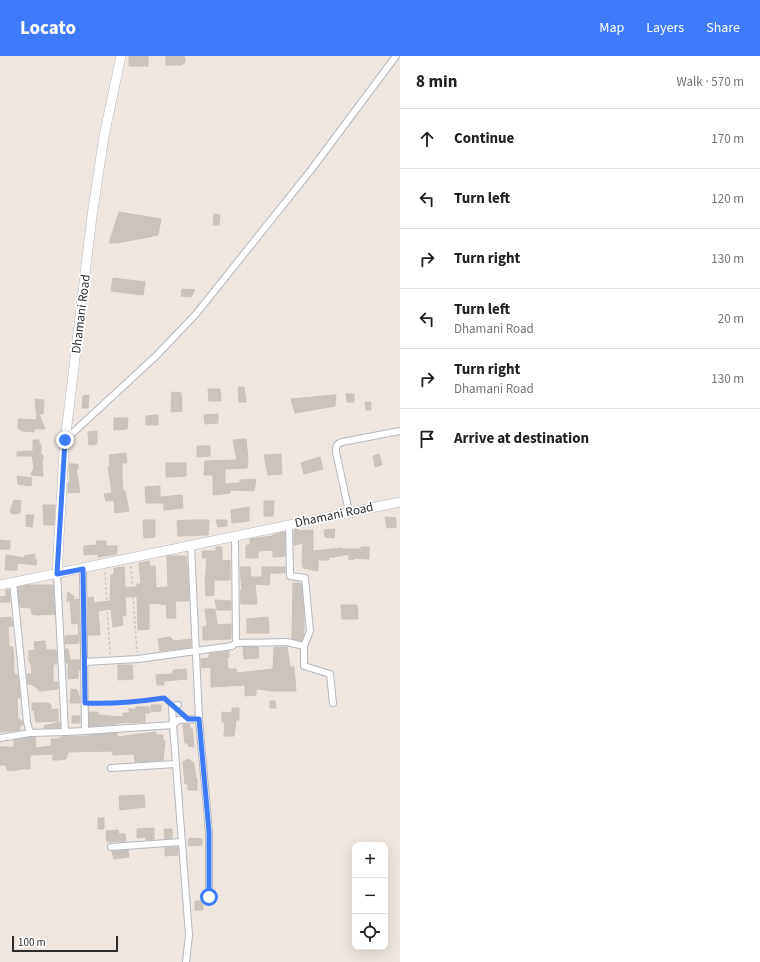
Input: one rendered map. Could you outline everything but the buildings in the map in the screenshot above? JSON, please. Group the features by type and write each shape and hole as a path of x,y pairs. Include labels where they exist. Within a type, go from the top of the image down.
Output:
{"main road":[{"name":"Dhamani Road","path":"57,574 65,440 92,216 104,136 121,56"},
{"name":"Dhamani Road","path":"0,585 400,502"}],"street":[{"path":"65,440 156,355 196,314 311,170 396,56"},
{"path":"349,512 336,446 338,443 400,431"},
{"path":"289,525 290,576 305,578 310,631 304,646 304,666 330,674 333,704"},
{"path":"235,536 236,643"},
{"path":"191,545 199,719 209,832 209,897"},
{"path":"83,569 85,731"},
{"path":"57,574 65,732"},
{"path":"13,582 27,722 30,733"},
{"path":"84,662 138,659 232,646 236,643 287,642 304,646"},
{"path":"175,705 172,725 180,842 183,856 189,935 186,962"},
{"path":"0,738 30,733 172,725 178,720 199,719"},
{"path":"111,768 175,764"},
{"path":"111,847 180,842"}],"path":[{"path":"130,558 138,659"},
{"path":"104,564 111,660"},
{"path":"85,703 106,704 164,698 175,705"}],"route":[{"path":"65,440 57,574 83,569 85,703 106,704 164,698 188,719 199,719 209,832 209,897"}]}
